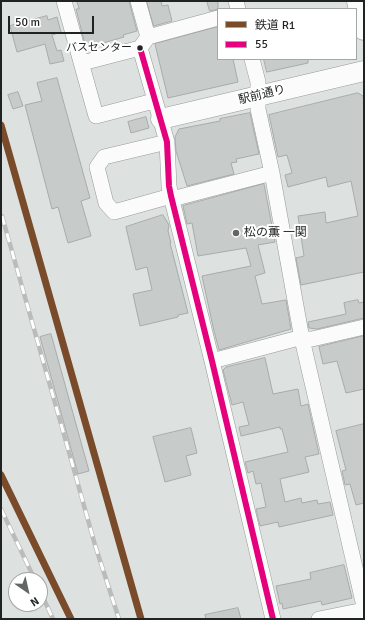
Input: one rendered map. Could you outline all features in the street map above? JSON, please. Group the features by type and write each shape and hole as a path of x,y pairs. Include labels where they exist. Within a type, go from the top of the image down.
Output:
{"highway":[{"path":"358,1 364,29"}],"main road":[{"name":"駅前通り","path":"158,110 258,96 364,70"}],"street":[{"path":"64,1 96,116 158,110"},
{"path":"138,1 144,43 158,110 167,142 169,186 273,619"},
{"path":"82,63 217,18"},
{"path":"252,60 258,82 258,110 272,173 302,339 364,606"},
{"path":"167,142 104,157 97,167 106,203 114,212 272,173"},
{"path":"212,361 295,340 312,339 364,327"},
{"path":"319,619 364,610"}],"building":[{"path":"77,1 129,1 137,31 123,35 124,37 86,48 76,9 79,9"},
{"path":"147,1 161,1 162,6 168,5 172,21 154,26"},
{"path":"207,1 218,1 217,9 210,11"},
{"path":"47,16 48,20 57,17 61,32 52,35 57,51 61,50 64,61 50,64 45,44 17,52 10,26"},
{"path":"217,27 217,60 233,60 238,82 168,98 155,44"},
{"path":"264,60 308,60 308,63 267,72"},
{"path":"57,78 90,198 81,201 91,236 68,243 58,207 52,209 25,105 42,101 37,83"},
{"path":"18,92 23,106 13,109 8,95"},
{"path":"358,93 363,96 364,101 364,272 301,285 296,258 304,256 298,216 325,212 326,223 358,216 351,181 328,187 326,177 288,187 285,175 292,173 287,155 278,157 269,115"},
{"path":"250,113 259,154 236,159 237,162 231,163 234,174 187,186 176,151 175,137 179,129 220,121 220,119"},
{"path":"146,117 149,128 131,133 128,122"},
{"path":"264,184 275,242 258,245 265,273 255,276 262,304 286,300 291,329 219,350 202,276 251,266 246,248 198,256 192,223 187,224 183,206"},
{"path":"163,215 169,225 168,231 170,243 188,313 178,315 178,317 140,326 133,294 152,290 147,267 136,270 126,227"},
{"path":"358,300 359,303 364,302 364,318 317,329 309,328 308,322 346,314 344,303"},
{"path":"51,334 89,471 78,474 40,337"},
{"path":"364,336 364,389 346,393 337,361 323,364 319,347"},
{"path":"265,358 273,394 298,389 301,406 308,404 319,454 305,457 309,472 280,479 285,502 301,498 302,503 317,500 318,504 330,502 333,515 279,527 278,522 260,526 256,509 266,507 261,483 256,484 253,471 248,473 245,462 288,452 282,429 280,429 280,427 241,436 239,427 249,425 243,402 232,405 223,370 226,367"},
{"path":"364,424 364,503 356,505 350,484 345,485 342,471 346,470 336,431"},
{"path":"191,428 197,453 186,456 191,475 165,482 153,437"},
{"path":"344,565 352,598 322,605 321,601 283,609 282,603 280,604 276,586 311,579 310,573"},
{"path":"238,608 241,619 206,619 205,615"}],"railway":[{"path":"2,216 95,545 119,619"},
{"path":"1,475 71,619"},
{"path":"1,509 31,572"},
{"path":"48,608 53,619"}],"rail line":[{"name":"R1","path":"1,125 141,619"},
{"name":"R1","path":"1,475 71,619"}],"transit line":[{"name":"55","path":"140,48 167,142 169,186 171,196 273,619"}],"place":[{"name":"バスセンター","path":"140,48"},
{"name":"松の薫 一関","path":"236,233"}]}
